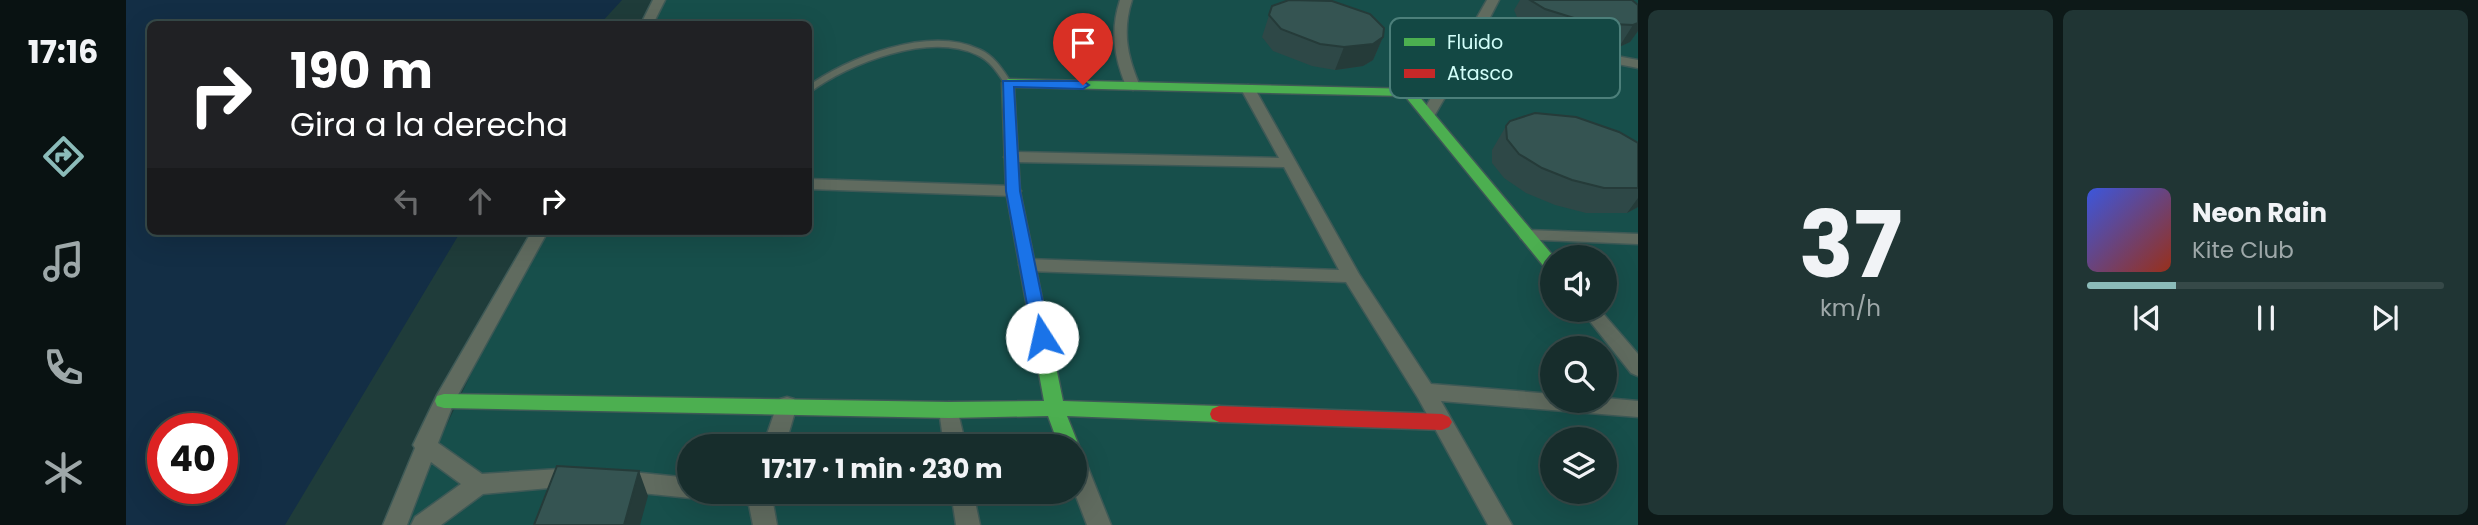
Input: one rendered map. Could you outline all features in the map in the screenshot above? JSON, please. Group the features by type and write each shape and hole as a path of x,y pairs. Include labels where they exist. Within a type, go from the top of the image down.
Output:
{"street":[{"path":"649,21 660,0"},
{"path":"1126,0 1121,12 1118,51 1133,86"},
{"path":"1484,18 1493,0"},
{"path":"1620,61 1638,64"},
{"path":"1065,434 1055,408 1013,191 1008,83 1390,92"},
{"path":"1248,89 1351,276 1425,392 1500,525"},
{"path":"1414,98 1540,251"},
{"path":"1427,115 1439,98"},
{"path":"1012,158 1289,163"},
{"path":"812,184 1013,191"},
{"path":"395,525 424,445 444,401 538,235"},
{"path":"1527,235 1638,239"},
{"path":"1028,265 1351,276"},
{"path":"1600,322 1638,368"},
{"path":"1425,392 1638,409"},
{"path":"444,401 787,405 949,410 1055,408 1442,422"},
{"path":"778,434 787,405"},
{"path":"949,410 953,434"},
{"path":"424,445 478,484"},
{"path":"423,525 478,484 584,477 677,487"},
{"path":"1087,494 1099,525"},
{"path":"761,504 765,525"},
{"path":"964,504 968,525"}],"lane":[{"path":"812,87 841,68 904,49 925,46 961,48 983,54 992,60 1008,83"}],"shaded area":[{"path":"126,0 622,0 603,21 147,21 147,235 459,235 285,525 126,525"},
{"path":"653,0 1638,0 1638,525 399,525 537,235 812,235 812,21 642,21"}],"building":[{"path":"1289,0 1332,1 1370,14 1384,28 1383,37 1373,44 1344,47 1320,44 1281,29 1269,15 1272,6"},
{"path":"1530,0 1632,0 1638,5 1638,23 1620,24 1620,18 1574,18 1545,9"},
{"path":"1535,113 1576,117 1619,132 1638,143 1638,188 1604,188 1572,180 1542,168 1519,154 1507,139 1506,126 1510,121"},
{"path":"557,466 639,471 624,525 534,525"}],"traffic: fast":[{"path":"1065,434 1055,408 1013,191 1008,83 1390,92"},
{"path":"1414,98 1540,250"},
{"path":"444,401 949,410 1055,408 1219,414"}],"traffic: jam":[{"path":"1219,414 1442,422"}],"route":[{"path":"1042,337 1013,191 1008,83 1083,85"}]}
